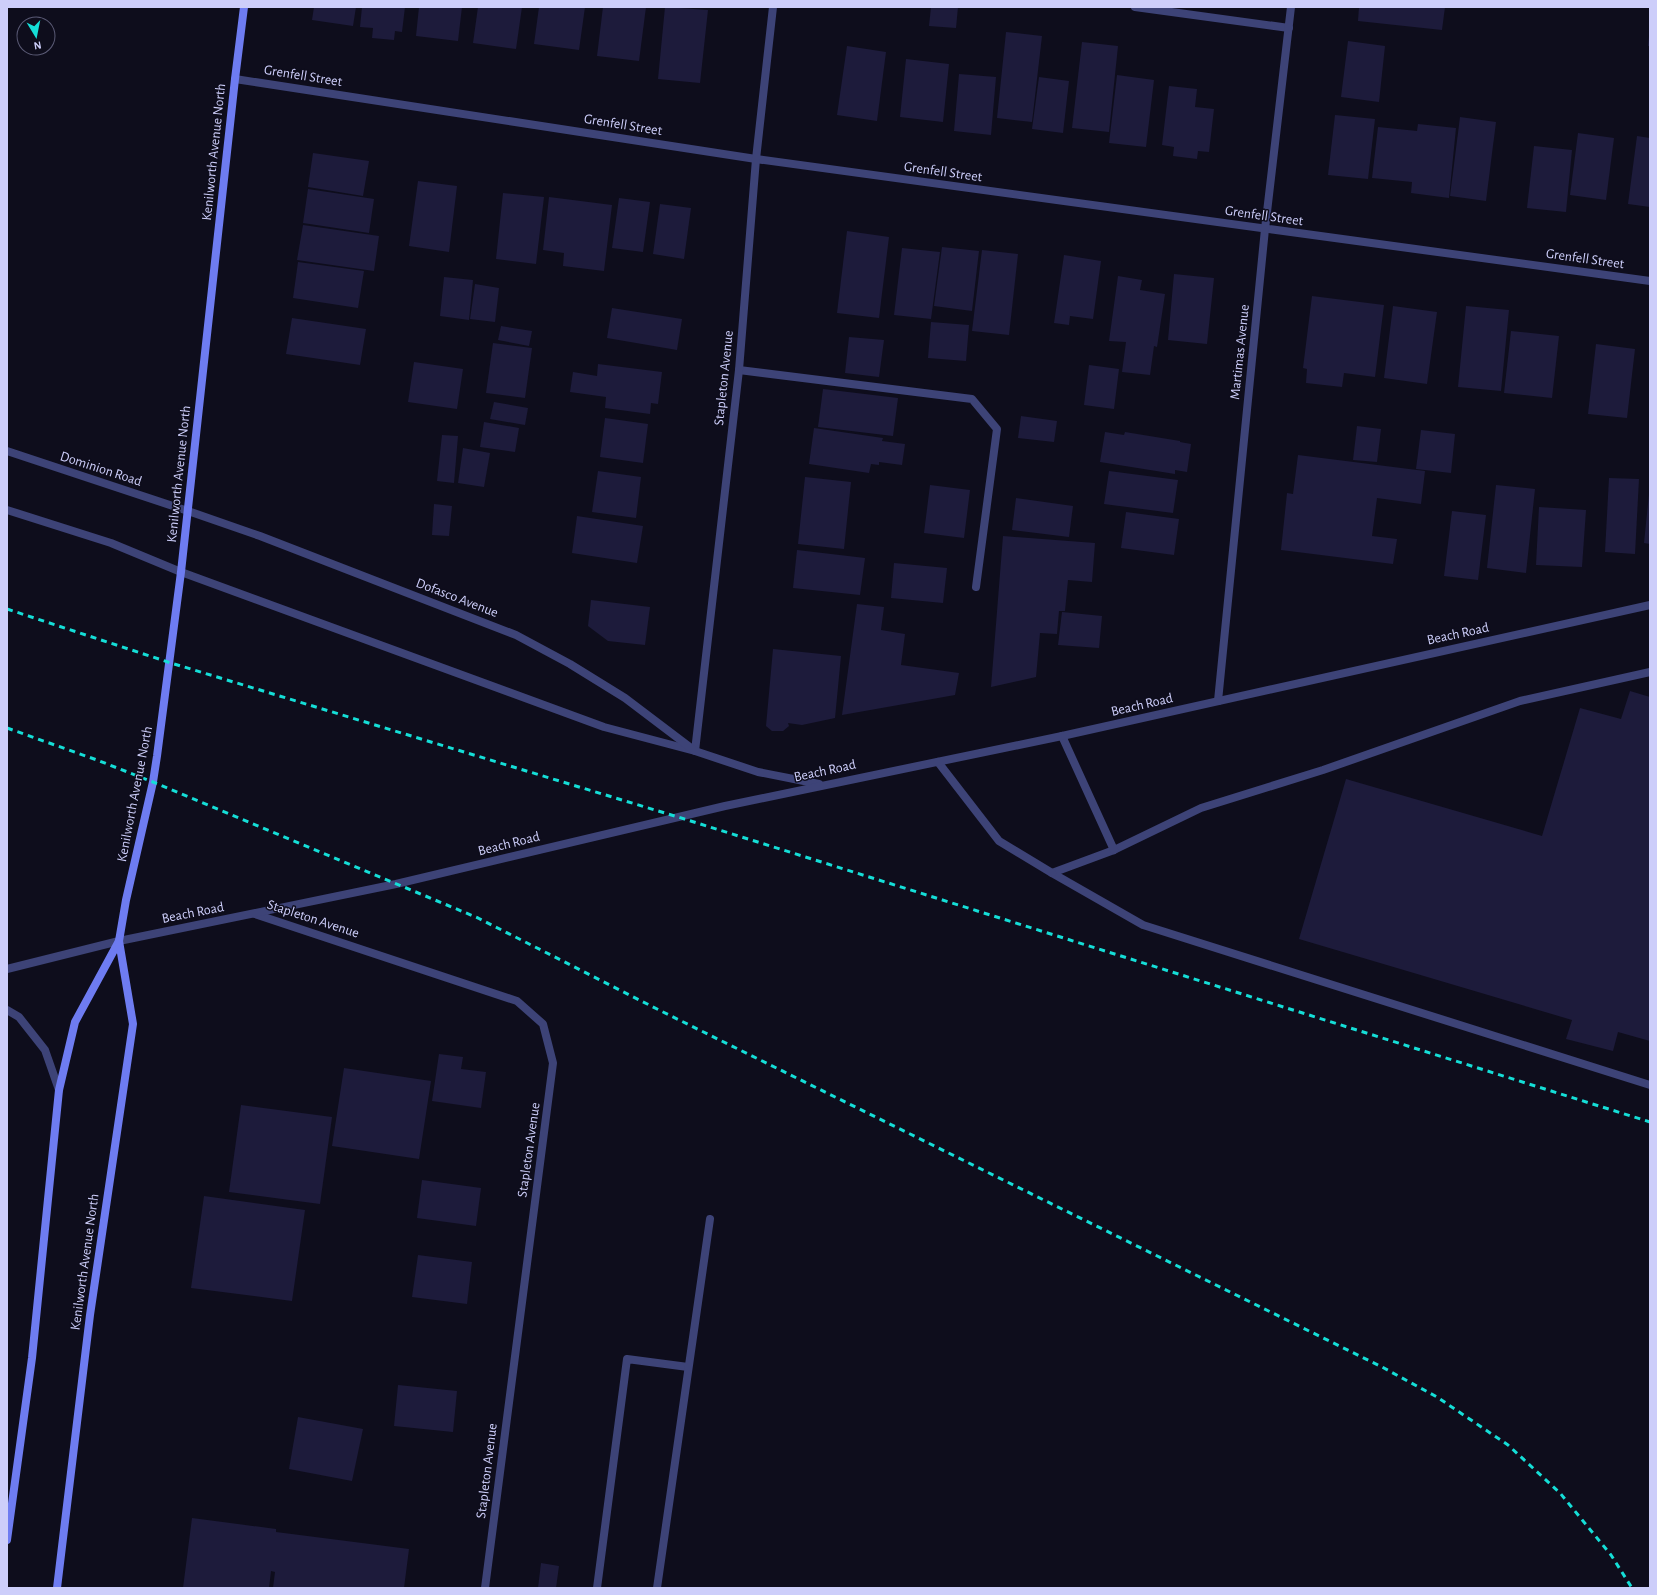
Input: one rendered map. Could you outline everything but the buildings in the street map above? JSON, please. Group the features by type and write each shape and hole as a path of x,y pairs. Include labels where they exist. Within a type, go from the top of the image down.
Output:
{"main road":[{"name":"Kenilworth Avenue North","path":"7,1540 32,1358 59,1090 75,1022 119,941 126,900 153,782 171,662 244,7"},
{"name":"Kenilworth Avenue North","path":"57,1588 90,1315 133,1024 119,941"}],"street":[{"name":"Stapleton Avenue","path":"695,751 739,370 756,159 773,7"},
{"path":"1135,7 1288,28"},
{"name":"Martimas Avenue","path":"1218,701 1265,229 1291,7"},
{"name":"Grenfell Street","path":"235,79 756,159 1650,280"},
{"path":"739,370 972,399 997,429 976,587"},
{"name":"Dominion Road","path":"7,451 188,511"},
{"path":"7,510 111,543 181,572"},
{"name":"Dofasco Avenue","path":"188,511 260,536 516,635 570,664 624,698 695,751"},
{"name":"Dofasco Avenue","path":"181,572 604,727 695,751 758,772 824,785"},
{"name":"Beach Road","path":"7,969 119,941 255,914 437,875 725,806 1062,736 1650,605"},
{"path":"1052,873 1114,850 1201,808 1322,770 1520,701 1650,672"},
{"path":"1062,736 1114,850"},
{"path":"938,762 999,840 1052,873 1143,925 1650,1085"},
{"name":"Stapleton Avenue","path":"255,914 517,1001 543,1024 553,1063 485,1588"},
{"path":"7,1010 19,1017 45,1050 59,1090"},
{"path":"657,1588 710,1219"},
{"path":"597,1588 627,1359 688,1367"}],"railway":[{"path":"7,609 171,663 678,817 1650,1122"},
{"path":"7,728 97,760 153,782 478,918 663,1012 1382,1367 1437,1397 1508,1445 1560,1493 1611,1555 1632,1588"}]}
